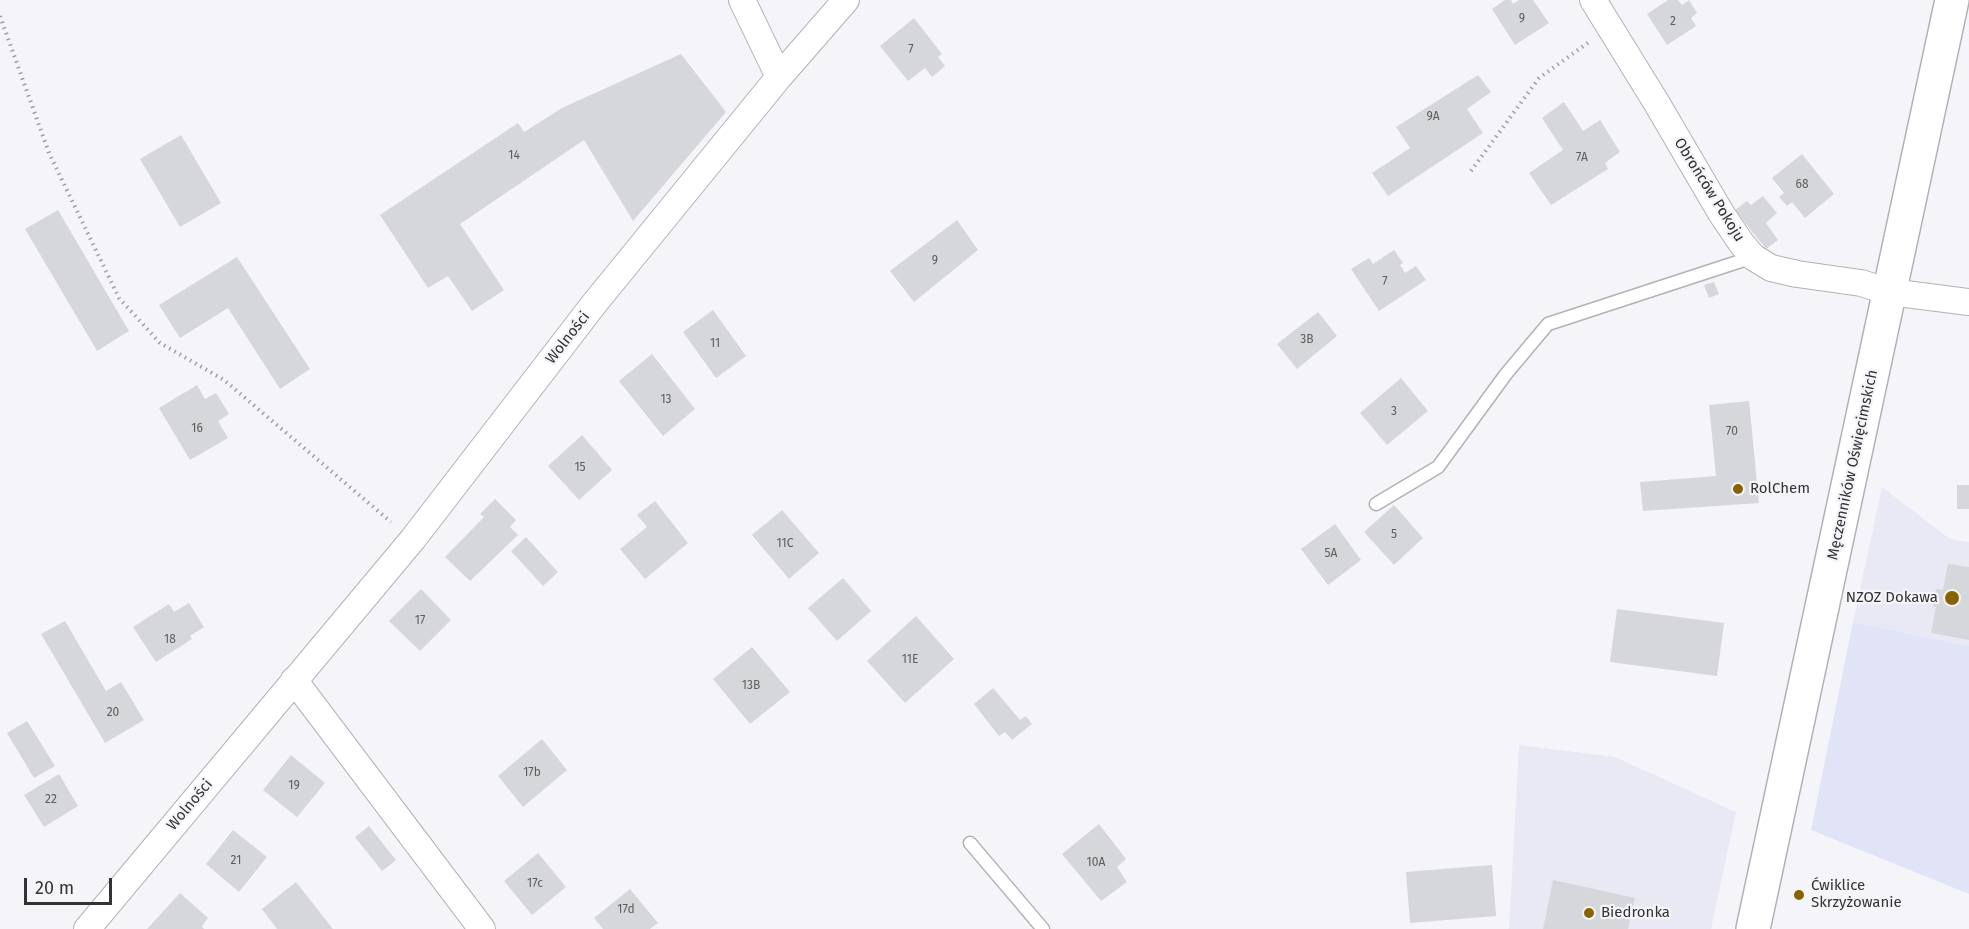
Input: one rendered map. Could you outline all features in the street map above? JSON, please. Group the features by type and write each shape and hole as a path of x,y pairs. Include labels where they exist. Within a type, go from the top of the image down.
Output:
{"main road":[{"name":"Męczenników Oświęcimskich","path":"1753,929 1952,0"}],"street":[{"path":"742,0 779,76"},
{"name":"Wolności","path":"87,929 413,539 594,304 779,76 846,0"},
{"name":"Obrońców Pokoju","path":"1593,0 1721,213 1753,257 1771,268 1788,272 1861,283 1890,292 1969,302"},
{"path":"294,680 482,929"}],"lane":[{"path":"1376,504 1437,467 1506,374 1548,324 1753,257"},
{"path":"970,843 1043,929"}],"path":[{"path":"0,15 49,153 119,298 160,343 224,380 413,539"},
{"path":"1472,171 1539,78 1609,28"}],"shaded area":[{"path":"1882,487 1950,539 1969,542 1969,646 1853,622"},
{"path":"1853,622 1969,646 1969,894 1811,830"},
{"path":"1519,745 1615,757 1736,812 1711,929 1509,929"}],"building":[{"path":"1505,0 1511,0 1513,4 1519,0 1533,0 1549,23 1515,45 1492,9"},
{"path":"1668,0 1678,0 1682,5 1689,0 1697,13 1691,18 1696,26 1667,45 1647,14"},
{"path":"914,18 942,54 938,57 945,66 932,77 925,68 908,81 880,46"},
{"path":"681,54 726,112 633,221 584,140 460,224 504,290 472,311 448,276 428,288 380,215 518,123 524,132 562,108"},
{"path":"1478,75 1491,92 1467,109 1483,133 1388,196 1372,173 1410,148 1396,127"},
{"path":"1564,102 1583,131 1600,120 1620,152 1605,163 1608,169 1551,205 1529,173 1563,150 1542,118"},
{"path":"181,135 221,203 180,227 140,159"},
{"path":"1802,154 1834,194 1805,218 1792,202 1787,206 1779,197 1784,193 1772,178"},
{"path":"1763,196 1777,213 1766,223 1778,240 1766,249 1735,210 1747,201 1751,205"},
{"path":"58,210 129,331 97,351 25,229"},
{"path":"957,220 978,250 914,302 890,271"},
{"path":"1394,250 1403,263 1400,265 1405,273 1416,266 1426,280 1379,311 1351,269 1369,258 1373,264"},
{"path":"237,257 310,369 280,389 228,308 180,338 159,305"},
{"path":"1714,282 1719,294 1709,298 1704,285"},
{"path":"713,310 746,356 716,378 683,332"},
{"path":"1318,312 1337,336 1297,369 1277,344"},
{"path":"652,354 695,409 663,436 619,381"},
{"path":"1401,378 1428,411 1387,445 1360,413"},
{"path":"197,385 205,399 216,393 229,414 218,421 228,438 190,460 159,408"},
{"path":"1749,401 1759,503 1643,511 1640,482 1716,476 1709,405"},
{"path":"582,435 612,470 579,500 548,466"},
{"path":"1957,485 1969,485 1969,509 1957,509"},
{"path":"495,499 516,520 510,527 518,535 470,581 445,557 484,517 480,514"},
{"path":"655,501 688,543 645,579 620,549 647,527 637,515"},
{"path":"1394,505 1423,538 1394,565 1364,532"},
{"path":"782,510 819,553 789,579 752,535"},
{"path":"1335,524 1361,560 1328,585 1301,549"},
{"path":"526,537 558,572 543,586 511,551"},
{"name":"NZOZ Dokawa","path":"1948,564 1969,567 1969,640 1931,633 1936,607 1933,606 1936,589 1943,590"},
{"path":"843,578 871,611 837,641 808,608"},
{"path":"421,589 451,620 420,651 389,621"},
{"path":"189,603 204,627 190,636 192,639 156,662 133,627 169,604 174,612"},
{"path":"1617,609 1724,623 1717,676 1610,662"},
{"path":"916,616 954,659 905,703 867,661"},
{"path":"65,621 106,691 121,682 144,720 105,743 41,634"},
{"path":"752,647 790,692 750,724 713,679"},
{"path":"993,688 1020,720 1026,716 1032,724 1012,740 1005,732 999,736 974,704"},
{"path":"27,721 55,766 34,778 7,733"},
{"path":"542,739 567,770 523,807 498,776"},
{"path":"291,755 325,783 297,817 263,790"},
{"path":"59,774 78,806 44,827 24,795"},
{"path":"1099,824 1126,859 1117,867 1127,882 1101,901 1062,854"},
{"path":"369,826 396,860 382,871 355,837"},
{"path":"233,830 267,857 239,892 206,864"},
{"path":"538,853 566,887 532,915 504,881"},
{"path":"1492,865 1496,916 1410,923 1406,872"},
{"name":"Biedronka","path":"1553,880 1635,898 1628,929 1543,929"},
{"path":"296,882 333,929 277,929 262,909"},
{"path":"630,889 658,923 650,929 603,929 594,918"},
{"path":"180,893 208,918 202,926 204,929 147,929"}],"place":[{"name":"RolChem","path":"1738,489"},
{"name":"NZOZ Dokawa","path":"1952,598"},
{"name":"Ćwiklice Skrzyżowanie","path":"1799,895"},
{"name":"Biedronka","path":"1589,913"}]}
